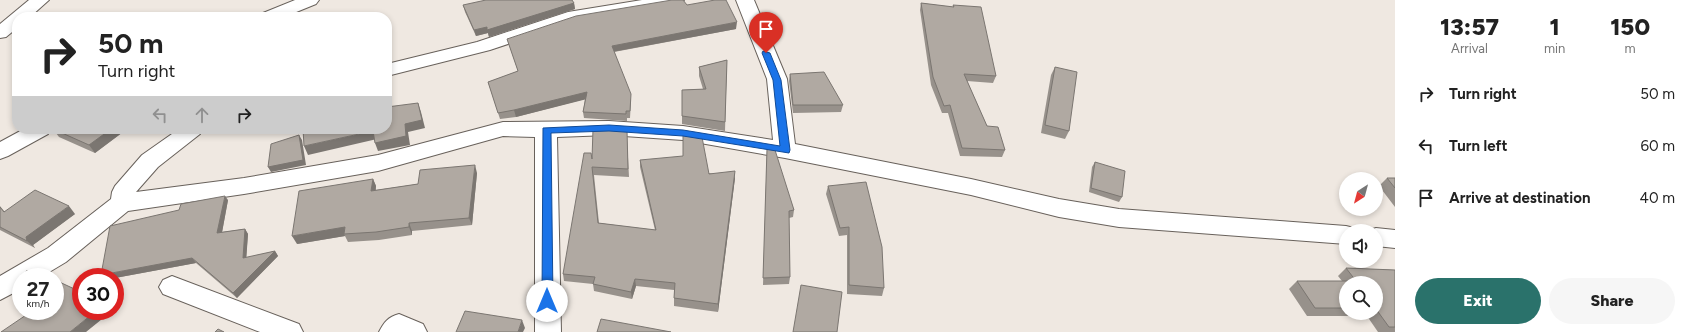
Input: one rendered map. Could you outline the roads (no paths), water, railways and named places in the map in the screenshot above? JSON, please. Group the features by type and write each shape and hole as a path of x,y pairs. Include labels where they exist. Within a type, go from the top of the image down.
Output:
{"street":[{"path":"25,12 40,0"},
{"path":"281,12 310,0"},
{"path":"392,69 483,46 574,16 675,0"},
{"path":"745,0 777,80 785,150"},
{"path":"0,33 12,23"},
{"path":"0,289 56,255 122,203 244,186 378,163 503,129 546,130 609,128 683,133 785,150 971,186 1059,208 1119,218 1339,234"},
{"path":"546,130 548,332"},
{"path":"0,150 31,134"},
{"path":"122,203 123,192 150,161 186,134"},
{"path":"1383,238 1395,239"},
{"path":"172,287 290,332"},
{"path":"392,332 400,325 414,332"}]}
